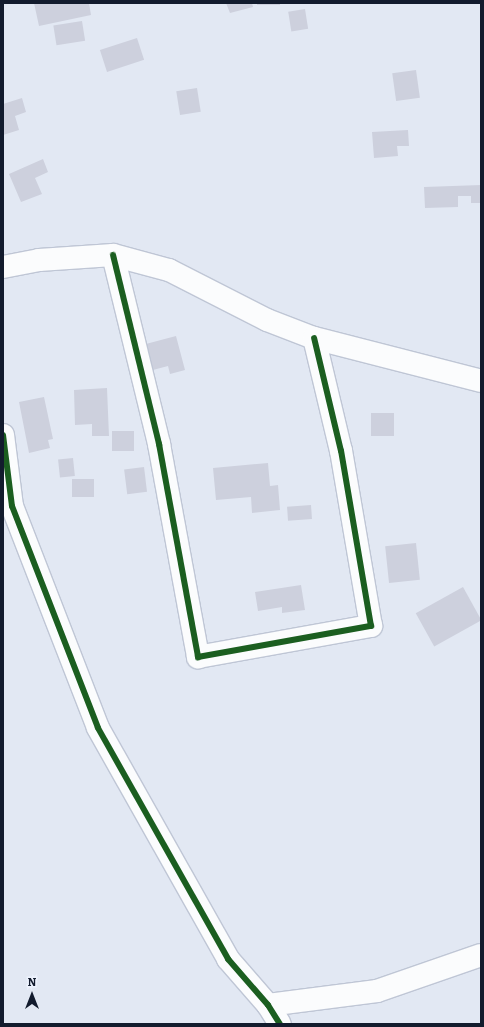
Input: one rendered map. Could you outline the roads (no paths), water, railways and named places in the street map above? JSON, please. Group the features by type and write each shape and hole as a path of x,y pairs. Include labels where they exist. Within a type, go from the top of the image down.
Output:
{"street":[{"path":"113,255 159,444 198,657 371,626 341,451 314,338"},
{"path":"3,267 39,260 113,255 169,270 267,320 314,338 481,381"},
{"path":"3,435 12,506 98,728 228,959 268,1005 280,1024"},
{"path":"268,1005 378,992 481,955"}]}
